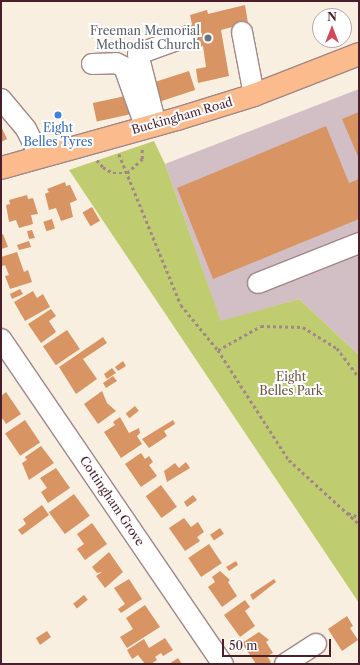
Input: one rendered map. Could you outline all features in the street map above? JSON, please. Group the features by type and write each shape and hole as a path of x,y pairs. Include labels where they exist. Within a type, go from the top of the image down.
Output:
{"main road":[{"name":"Buckingham Road","path":"1,168 40,156 148,132 254,95 359,54"}],"street":[{"path":"242,32 254,95"},
{"path":"148,132 138,54 188,36"},
{"path":"92,64 116,63 124,67 148,132"},
{"path":"1,99 26,129 40,156"},
{"path":"258,283 359,242"},
{"name":"Cottingham Grove","path":"1,339 223,664"},
{"path":"285,664 316,644"}],"path":[{"path":"94,156 102,167 113,174 127,174 142,159 148,132"},
{"path":"118,149 181,305 218,350 289,460 359,524"},
{"path":"218,350 261,326 303,327 337,348 359,377"},
{"path":"346,512 359,517"}],"shaded area":[{"path":"359,89 359,355 299,299 221,322 165,164"}],"green space":[{"name":"Eight Belles Park","path":"154,141 165,164 221,321 299,299 359,355 359,603 69,170"}],"building":[{"name":"Freeman Memorial Methodist Church","path":"245,5 248,23 221,30 229,76 198,83 196,69 206,67 203,46 197,48 190,15 207,10 208,14"},
{"path":"189,71 195,90 157,102 151,83"},
{"path":"130,95 134,114 97,121 93,103"},
{"path":"359,112 359,159 342,119"},
{"path":"1,126 7,139 1,142"},
{"path":"326,126 349,183 359,179 359,219 213,279 177,188"},
{"path":"65,182 66,186 70,185 77,200 70,203 73,217 61,221 56,208 49,210 45,194 49,192 47,189"},
{"path":"27,195 28,199 33,198 38,214 31,215 33,224 19,228 16,220 9,222 6,205 10,204 9,200"},
{"path":"92,207 100,221 90,226 82,212"},
{"path":"52,219 55,229 46,231 43,222"},
{"path":"32,230 35,238 29,239 27,231"},
{"path":"3,234 8,247 1,249 1,235"},
{"path":"29,241 31,247 19,250 17,245"},
{"path":"17,252 24,272 28,270 32,282 10,289 5,276 9,275 5,265 2,266 1,257"},
{"path":"20,289 23,294 12,299 10,294"},
{"path":"33,291 37,298 43,294 50,307 25,321 14,302"},
{"path":"51,309 56,316 49,321 56,332 41,343 28,324"},
{"path":"67,330 80,349 56,365 43,346"},
{"path":"103,337 107,343 83,359 97,379 76,394 59,367"},
{"path":"123,361 126,366 118,371 115,367"},
{"path":"112,368 116,373 107,379 104,374"},
{"path":"113,376 117,381 106,388 103,383"},
{"path":"102,391 107,403 116,411 98,424 84,404"},
{"path":"6,392 21,414 6,424 3,419 1,420 1,396"},
{"path":"135,406 139,411 129,418 126,414"},
{"path":"120,417 129,433 139,428 140,433 137,436 142,444 121,458 104,432 115,425 113,422"},
{"path":"25,420 40,442 20,456 5,433"},
{"path":"173,420 175,424 164,431 167,436 149,448 142,439"},
{"path":"41,446 54,463 29,480 22,463 27,460 25,457"},
{"path":"141,453 145,459 149,456 153,462 149,465 157,476 141,487 125,464"},
{"path":"186,462 190,468 167,482 164,471 175,463 179,468"},
{"path":"56,468 70,488 48,503 41,492 47,488 40,478"},
{"path":"161,485 177,507 161,518 146,496"},
{"path":"74,494 90,516 65,534 49,512"},
{"path":"193,495 197,500 187,507 184,502"},
{"path":"42,505 49,515 22,535 18,530 26,524 23,519"},
{"path":"184,518 191,527 198,522 204,532 197,537 200,541 185,551 169,528"},
{"path":"92,523 107,544 85,560 77,549 84,544 77,534"},
{"path":"220,528 224,534 214,541 210,535"},
{"path":"209,544 222,563 201,577 188,558"},
{"path":"109,552 123,572 105,588 96,576 102,572 97,573 92,567"},
{"path":"236,561 238,565 229,571 226,567"},
{"path":"220,571 230,580 228,582 237,596 222,607 208,587 215,582 212,577"},
{"path":"129,579 142,599 121,613 118,609 125,604 114,588"},
{"path":"274,579 276,582 253,600 250,595"},
{"path":"84,595 88,600 77,608 73,604"},
{"path":"245,600 250,607 245,611 255,626 240,637 224,615"},
{"path":"145,605 160,627 127,648 120,637 133,629 126,618"},
{"path":"347,616 353,626 350,628 358,640 342,651 328,629"},
{"path":"47,631 51,637 40,645 36,638"},
{"path":"259,632 269,640 266,642 273,653 267,656 271,662 268,664 256,664 242,643"},
{"path":"165,638 173,650 163,656 161,653 155,657 157,660 151,664 145,664 138,655 132,659 127,650 144,639 149,648"},
{"path":"178,658 182,664 169,664"}],"place":[{"name":"Freeman Memorial Methodist Church","path":"208,38"},
{"name":"Eight Belles Tyres","path":"58,115"}]}
